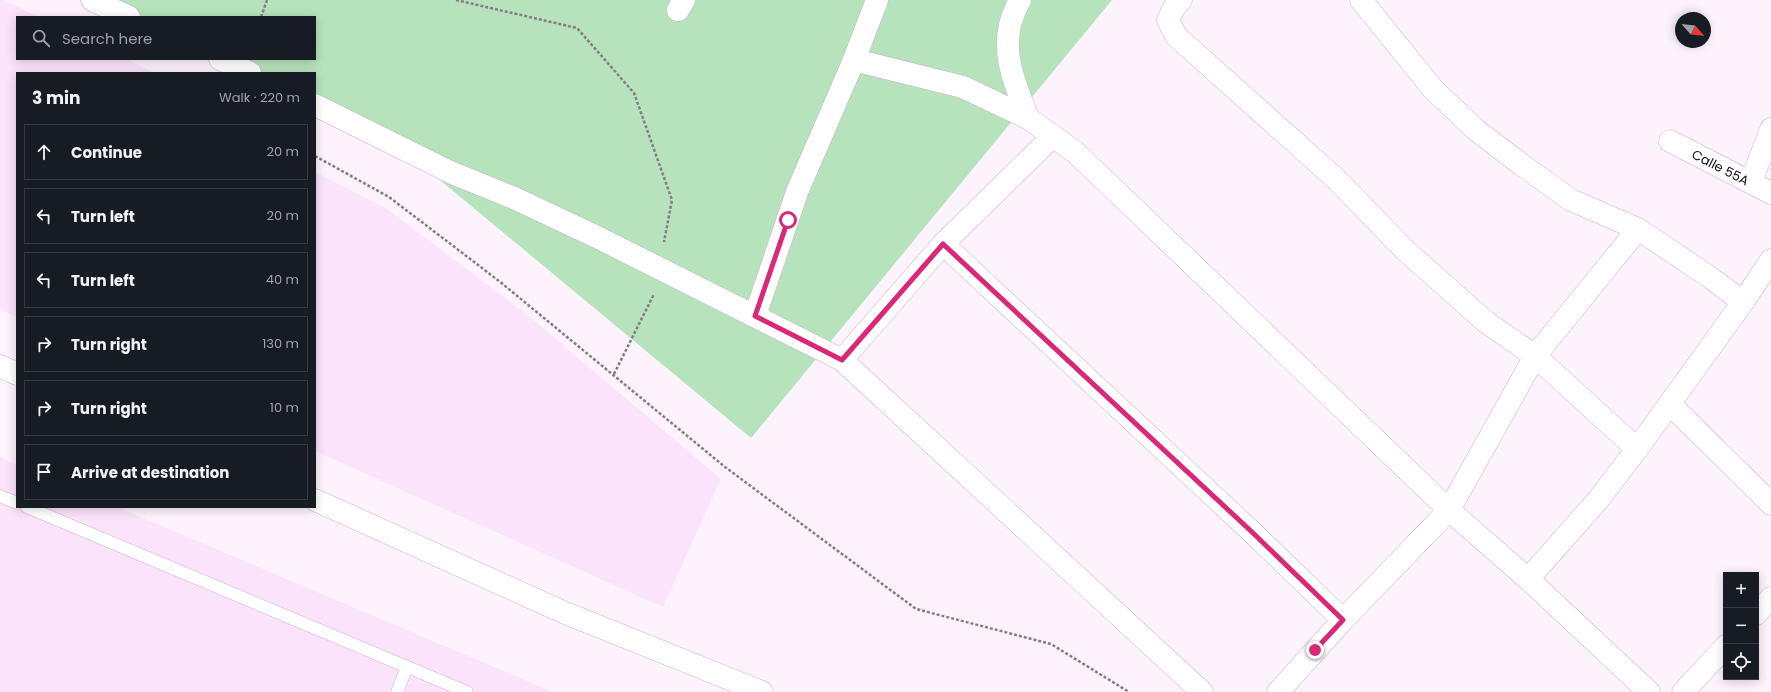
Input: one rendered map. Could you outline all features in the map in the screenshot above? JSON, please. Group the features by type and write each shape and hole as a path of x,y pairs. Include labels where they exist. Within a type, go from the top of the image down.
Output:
{"street":[{"path":"92,0 127,16"},
{"path":"755,316 797,192 854,60 877,0"},
{"path":"1020,0 1007,37 1009,65 1028,118"},
{"path":"1181,0 1174,8 1168,20 1176,36 1335,178 1417,260 1486,322 1535,356 1638,449"},
{"path":"1361,0 1433,89 1476,130 1571,200 1638,229 1711,278 1743,302"},
{"path":"222,60 248,72"},
{"path":"854,60 963,87 1028,118 1075,152 1449,510 1528,579 1649,692"},
{"path":"316,105 450,172 514,198 597,236 842,360 1202,692"},
{"path":"1751,182 1771,129"},
{"path":"842,360 943,244 1030,156 1053,136"},
{"name":"Calle 55A","path":"1670,141 1771,193"},
{"path":"1278,692 1343,620 1449,510 1535,356 1638,229"},
{"path":"943,244 1253,533 1343,620"},
{"path":"1528,579 1598,500 1638,449 1671,405 1771,260"},
{"path":"0,366 16,374"},
{"path":"1671,405 1771,504"},
{"path":"316,500 563,612 762,692"},
{"path":"1759,611 1771,598"},
{"path":"1683,692 1723,649"}],"lane":[{"path":"0,496 16,503"},
{"path":"29,508 467,692"},
{"path":"397,692 407,667"}],"path":[{"path":"261,16 267,0"},
{"path":"456,0 577,28 634,93 672,200 663,246"},
{"path":"316,157 389,197 499,280 725,467 916,609 1051,644 1129,692"},
{"path":"614,374 653,299 654,292"}],"shaded area":[{"path":"0,0 3,0 37,16 16,16 16,60 128,60 153,72 16,72 16,317 0,309"},
{"path":"316,173 387,209 525,313 721,479 663,607 316,451"},
{"path":"0,457 16,465 16,508 119,508 553,692 0,692"}],"green space":[{"path":"102,0 1112,0 751,438 417,161 316,110 316,72 242,72 219,60 316,60 316,16 133,16"}],"route":[{"path":"788,220 755,316 842,360 943,244 1253,533 1343,620 1315,650"}]}
